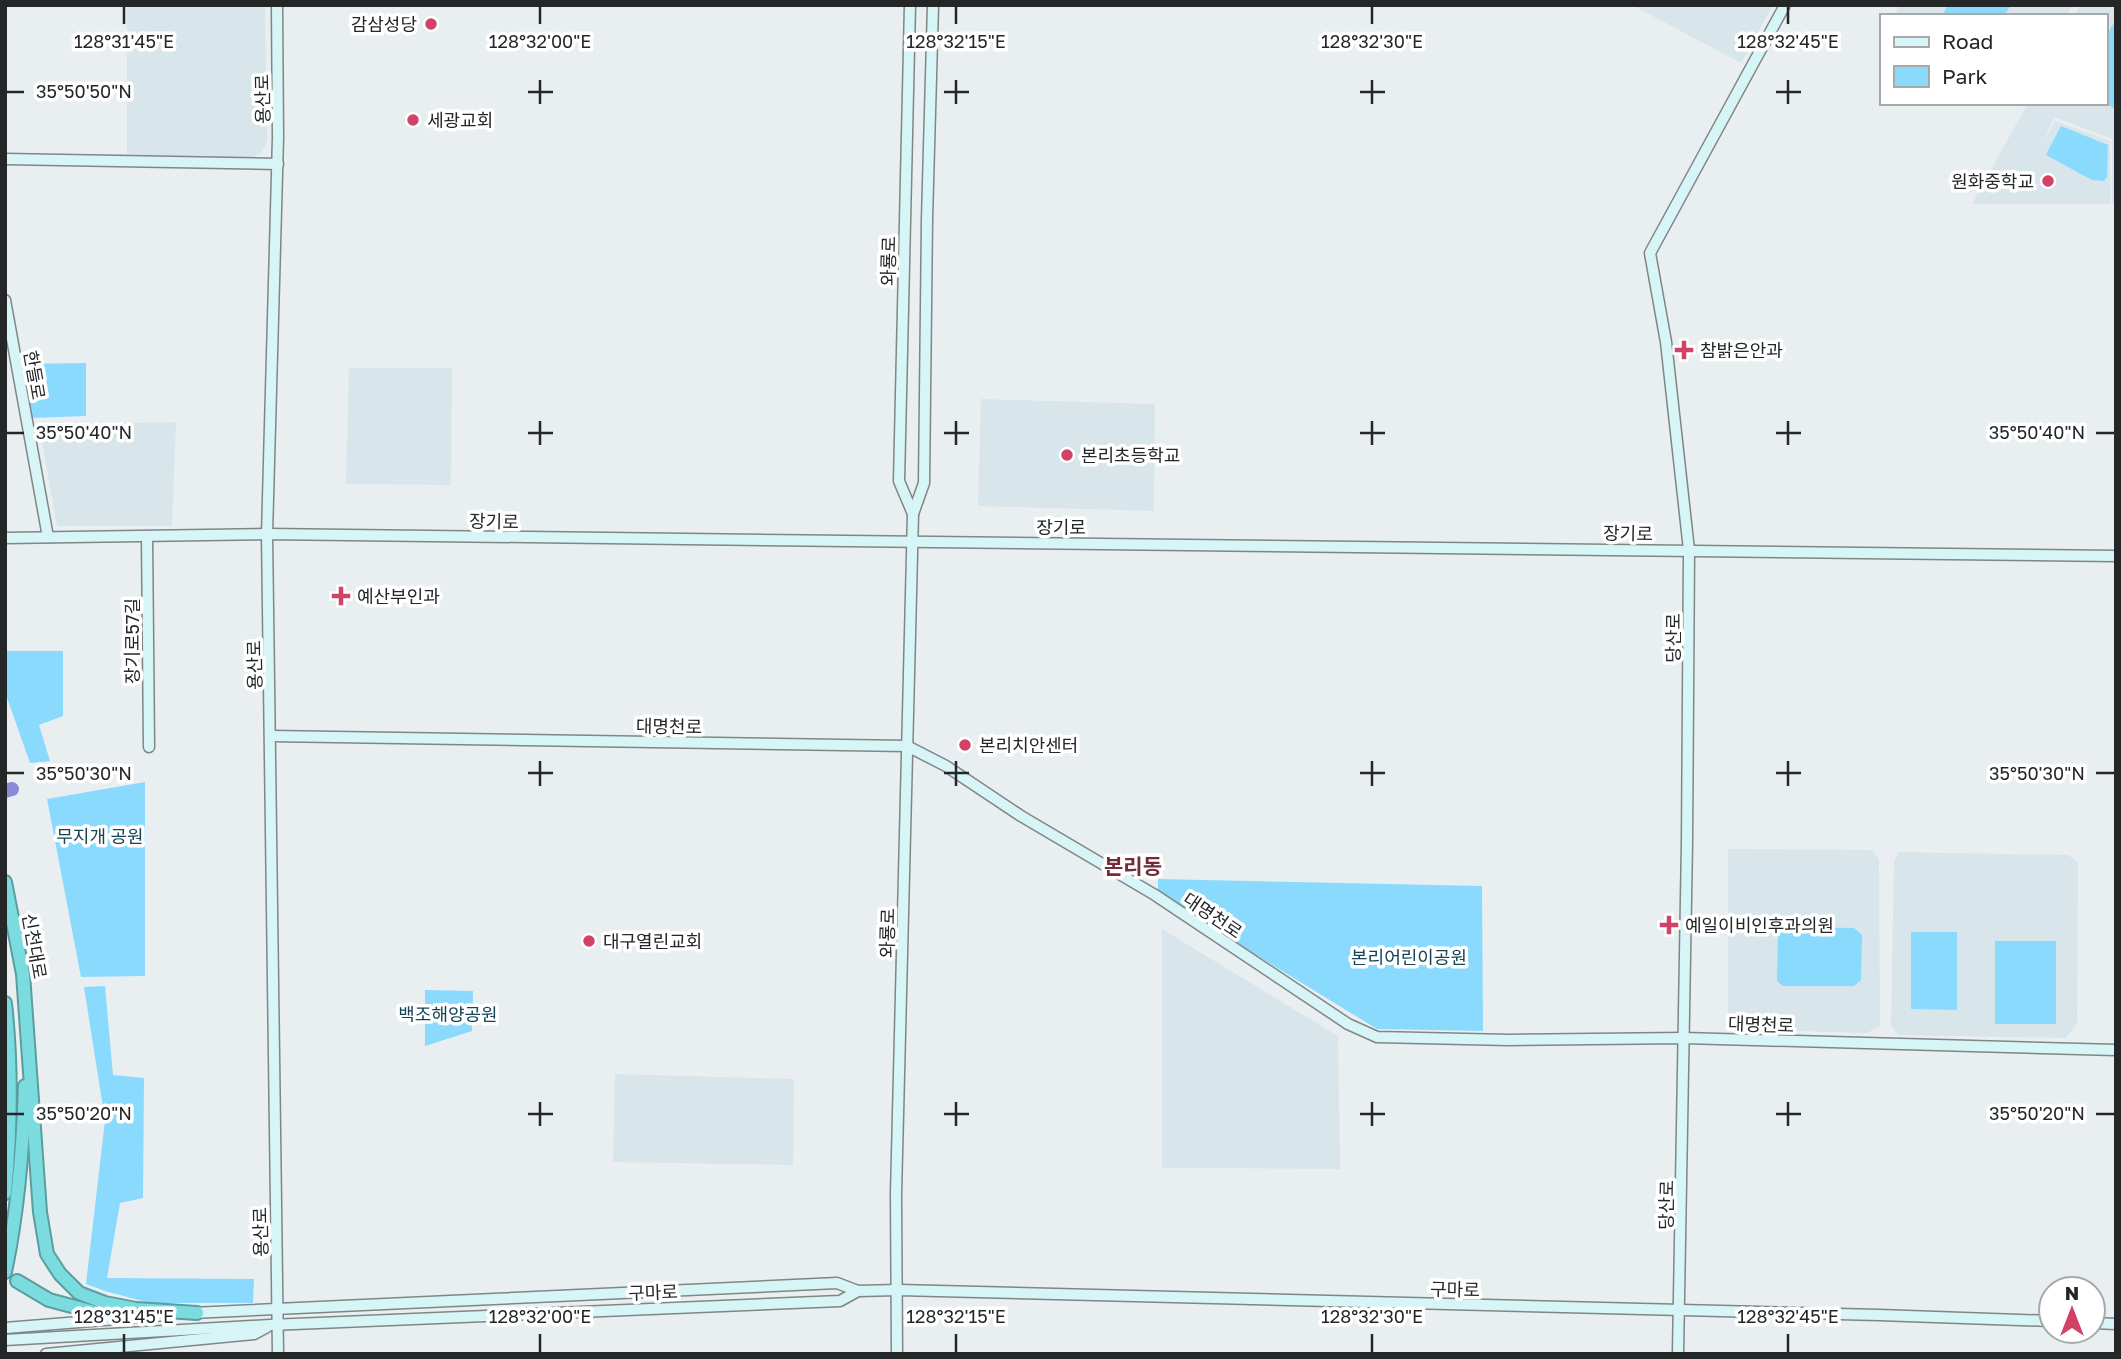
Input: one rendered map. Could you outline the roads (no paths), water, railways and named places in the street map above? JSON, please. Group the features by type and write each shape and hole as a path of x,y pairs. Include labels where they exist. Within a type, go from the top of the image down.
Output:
{"highway":[{"name":"신천대로","path":"5,882 23,974 27,1016"},
{"path":"5,1003 11,1084 10,1144 5,1193"},
{"path":"5,1272 13,1234 23,1129 27,1016"},
{"path":"27,1016 40,1212 47,1254 60,1274 79,1293 105,1303 136,1310"},
{"path":"17,1281 49,1300 98,1313 136,1310 197,1313"}],"main road":[{"name":"용산로","path":"276,5 278,164 267,534 278,1309 274,1325 278,1354"},
{"name":"와룡로","path":"910,5 899,481 913,514"},
{"name":"와룡로","path":"897,1354 896,1194 912,542 913,514 924,484 933,5"},
{"name":"당산로","path":"1678,1354 1689,550 1666,342 1650,253 1786,5"},
{"path":"5,159 278,164"},
{"name":"한들로","path":"5,300 48,537"},
{"name":"장기로","path":"5,538 267,534 2116,556"},
{"name":"장기로57길","path":"148,536 149,747"},
{"name":"대명천로","path":"271,736 907,746 946,766 1021,816 1155,895 1348,1024 1377,1037 1509,1040 1684,1038 2116,1050"},
{"name":"구마로","path":"5,1328 197,1313 837,1283 858,1291 1679,1309 2037,1321"},
{"name":"구마로","path":"274,1325 841,1301 858,1291"},
{"path":"5,1340 274,1325"},
{"path":"46,1354 254,1334 274,1325"}],"waterway":[{"path":"5,791 12,789"}],"place":[{"name":"감삼성당","path":"431,24"},
{"name":"세광교회","path":"413,120"},
{"name":"원화중학교","path":"2048,181"},
{"name":"참밝은안과","path":"1684,350"},
{"name":"본리초등학교","path":"1067,455"},
{"name":"예산부인과","path":"341,596"},
{"name":"본리치안센터","path":"965,745"},
{"name":"예일이비인후과의원","path":"1669,925"},
{"name":"대구열린교회","path":"589,941"}],"district":[{"name":"본리동","path":"1133,866"}],"park label":[{"name":"무지개 공원","path":"100,836"},
{"name":"본리어린이공원","path":"1409,957"},
{"name":"백조해양공원","path":"448,1014"}]}
